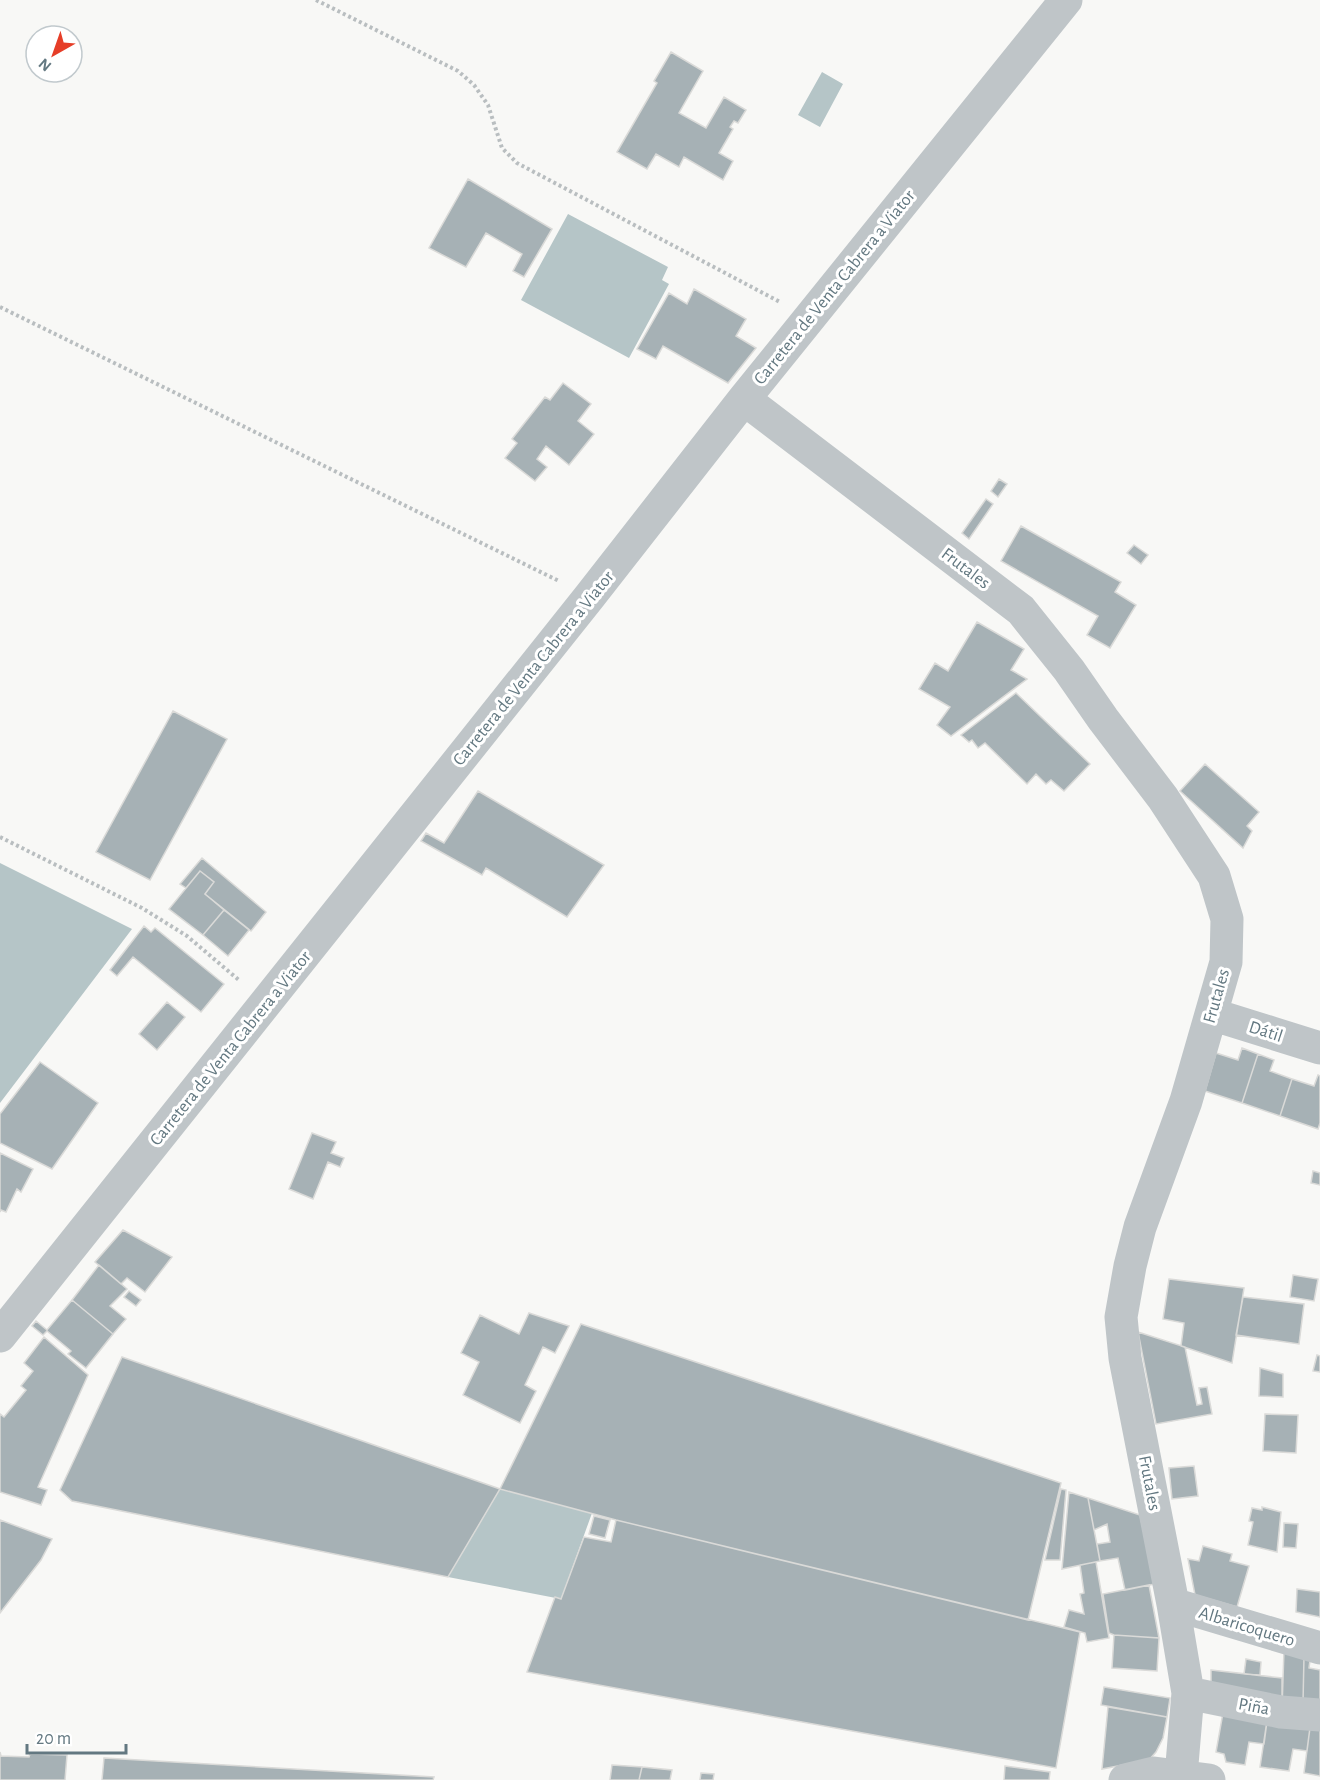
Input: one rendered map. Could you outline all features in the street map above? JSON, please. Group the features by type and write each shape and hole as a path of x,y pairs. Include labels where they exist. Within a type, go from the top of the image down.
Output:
{"street":[{"name":"Carretera de Venta Cabrera a Viator","path":"0,1336 590,596 744,399 1066,0"},
{"name":"Frutales","path":"744,399 1021,610 1069,670 1163,798 1214,876 1227,919 1226,962 1186,1101 1140,1227 1121,1317 1125,1358 1188,1693 1195,1778"},
{"name":"Dátil","path":"1212,1014 1320,1048"},
{"name":"Albaricoquero","path":"1173,1604 1320,1648"},
{"name":"Piña","path":"1188,1693 1281,1712 1320,1715"},
{"path":"1125,1780 1154,1773 1195,1778"}],"path":[{"path":"316,0 458,71 474,85 488,105 502,148 517,163 810,317"},
{"path":"0,307 590,596"},
{"path":"0,837 142,908 187,936 266,1002"}],"shaded area":[{"path":"822,72 843,84 820,127 798,115"},
{"path":"568,214 668,267 662,280 669,284 629,358 521,300"},
{"path":"0,863 132,929 0,1103"},
{"path":"500,1489 592,1513 561,1599 448,1577"}],"building":[{"path":"671,52 703,71 679,113 706,128 724,97 746,110 738,123 734,121 730,127 733,129 719,153 733,161 723,180 684,157 679,167 656,154 647,169 617,152 657,83 654,81"},
{"path":"468,179 552,229 524,277 513,271 522,254 486,233 466,267 429,248"},
{"path":"694,289 746,319 736,336 756,348 728,383 663,346 656,359 637,349 669,293 687,304"},
{"path":"563,383 591,404 578,421 594,434 569,465 546,446 537,459 547,467 535,481 505,458 517,443 512,439 545,397 550,400"},
{"path":"999,479 1007,484 998,497 991,491"},
{"path":"986,499 993,504 969,539 962,533"},
{"path":"1021,526 1121,582 1115,592 1136,605 1110,648 1087,635 1098,616 1001,561"},
{"path":"1134,545 1148,555 1141,564 1127,553"},
{"path":"977,622 1024,649 1011,670 1027,679 951,736 937,725 950,707 919,689 935,663 948,671"},
{"path":"1016,693 1090,764 1064,791 1051,780 1046,784 1036,774 1027,784 985,743 978,748 972,740 969,742 961,735"},
{"path":"173,711 227,739 150,880 96,852"},
{"path":"1205,764 1259,812 1247,826 1252,831 1243,848 1180,791"},
{"path":"478,791 604,865 567,917 486,868 482,875 421,841 426,833 444,843"},
{"path":"202,858 266,912 251,931 205,894 214,882 200,871 186,888 180,884"},
{"path":"200,871 214,882 205,894 224,910 203,935 169,909"},
{"path":"224,910 249,930 228,956 203,935"},
{"path":"144,926 151,932 155,928 224,984 201,1012 133,957 117,976 110,970"},
{"path":"167,1002 185,1017 157,1050 139,1034"},
{"path":"1242,1048 1258,1054 1242,1103 1205,1091 1216,1053 1238,1060"},
{"path":"1258,1054 1274,1060 1270,1071 1292,1079 1280,1116 1242,1103"},
{"path":"40,1062 98,1103 52,1169 0,1143 0,1114"},
{"path":"1318,1075 1320,1076 1320,1123 1318,1129 1280,1116 1292,1079 1314,1086"},
{"path":"312,1133 336,1142 331,1153 344,1158 340,1167 328,1162 313,1199 289,1189"},
{"path":"0,1153 33,1169 21,1192 17,1189 6,1212 1,1210 0,1212"},
{"path":"1313,1171 1320,1173 1320,1185 1311,1183"},
{"path":"123,1230 172,1257 145,1292 127,1278 121,1284 95,1262"},
{"path":"99,1265 127,1289 110,1306 126,1319 113,1334 72,1300"},
{"path":"1293,1275 1318,1279 1314,1301 1290,1297"},
{"path":"1169,1279 1244,1288 1232,1363 1181,1346 1184,1323 1163,1319"},
{"path":"129,1291 141,1300 136,1306 124,1297"},
{"path":"1243,1297 1304,1304 1299,1344 1236,1335"},
{"path":"72,1300 113,1334 86,1368 68,1354 71,1351 47,1331 43,1335 32,1326 36,1321 47,1330"},
{"path":"529,1313 569,1326 555,1353 543,1347 525,1385 536,1391 520,1423 463,1395 479,1362 461,1353 480,1315 519,1334"},
{"path":"581,1324 1061,1483 1028,1620 616,1520 500,1489"},
{"path":"1138,1332 1185,1347 1197,1405 1202,1404 1199,1388 1207,1387 1212,1414 1156,1424"},
{"path":"44,1337 88,1375 38,1487 47,1490 41,1505 0,1492 0,1414 4,1417 26,1390 21,1386 33,1371 24,1363"},
{"path":"1317,1355 1320,1356 1320,1372 1313,1371"},
{"path":"122,1357 500,1489 448,1577 72,1501 60,1490"},
{"path":"1260,1368 1283,1374 1283,1397 1259,1396"},
{"path":"1265,1414 1298,1415 1296,1453 1263,1451"},
{"path":"1194,1466 1198,1496 1172,1499 1169,1468"},
{"path":"1061,1489 1066,1490 1060,1560 1045,1560"},
{"path":"1069,1492 1088,1498 1100,1561 1062,1569"},
{"path":"1088,1498 1140,1515 1155,1584 1125,1590 1118,1558 1100,1561 1097,1544 1110,1542 1107,1524 1094,1530"},
{"path":"1262,1507 1281,1512 1277,1552 1248,1545 1253,1522 1249,1521 1252,1508 1262,1510"},
{"path":"594,1516 610,1520 605,1538 589,1534"},
{"path":"0,1520 52,1539 41,1560 0,1613"},
{"path":"616,1520 1080,1632 1056,1768 527,1672 555,1597 561,1599 584,1537 611,1542"},
{"path":"1284,1523 1298,1524 1296,1548 1283,1547"},
{"path":"1203,1546 1232,1554 1230,1561 1249,1566 1237,1607 1195,1595 1188,1559 1199,1561"},
{"path":"1096,1562 1109,1638 1087,1642 1085,1633 1064,1627 1069,1610 1084,1614 1080,1594 1084,1593 1080,1565"},
{"path":"1149,1585 1159,1638 1109,1633 1103,1594"},
{"path":"1297,1589 1320,1592 1320,1617 1296,1612"},
{"path":"1114,1635 1159,1638 1157,1671 1112,1668"},
{"path":"1284,1650 1304,1656 1303,1703 1282,1708"},
{"path":"1311,1653 1309,1668 1320,1670 1320,1705 1303,1703 1304,1656"},
{"path":"1246,1659 1261,1662 1260,1675 1244,1674"},
{"path":"1211,1670 1282,1678 1282,1698 1211,1690"},
{"path":"1104,1687 1170,1698 1167,1717 1101,1705"},
{"path":"1108,1707 1167,1717 1163,1738 1149,1760 1102,1769"},
{"path":"1224,1707 1268,1714 1264,1744 1249,1742 1245,1765 1226,1762 1224,1754 1216,1752"},
{"path":"1268,1714 1311,1720 1307,1751 1293,1749 1289,1771 1260,1767"},
{"path":"1311,1720 1320,1721 1320,1776 1304,1773"},
{"path":"0,1752 1,1756 67,1755 65,1780 0,1780"},
{"path":"104,1758 434,1777 433,1780 102,1780"},
{"path":"612,1765 642,1767 639,1780 610,1780"},
{"path":"1005,1766 1050,1772 1049,1780 1004,1780"},
{"path":"642,1767 672,1770 670,1780 639,1780"},
{"path":"701,1773 714,1774 713,1780 700,1780"}]}
